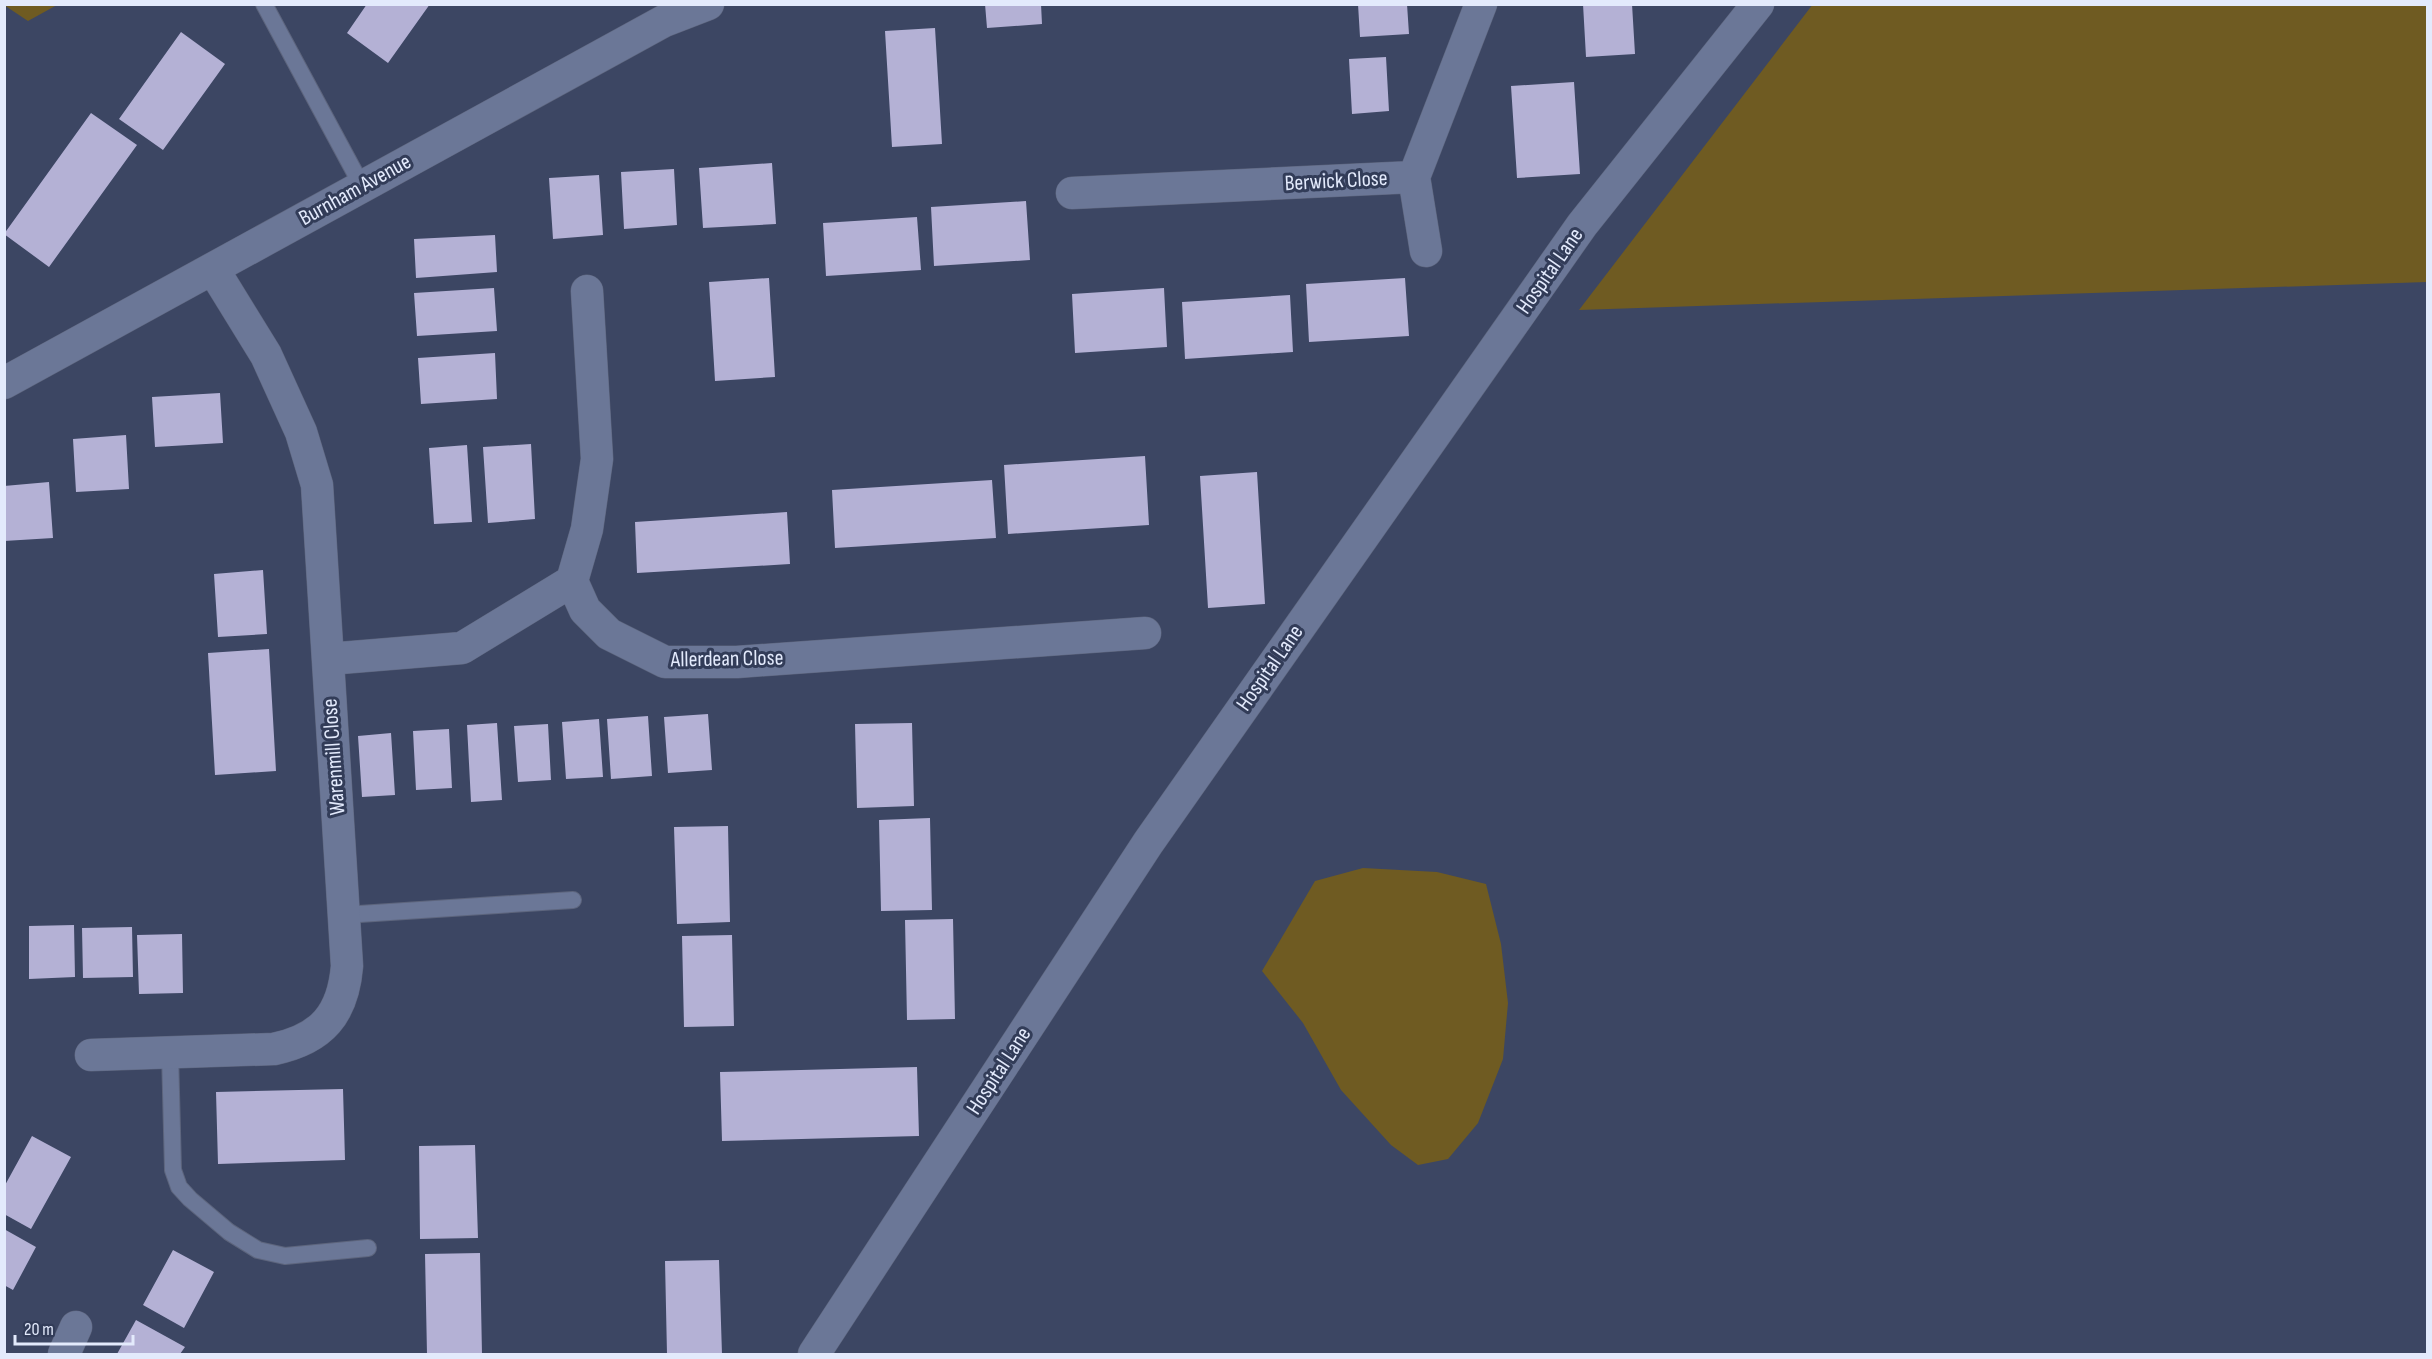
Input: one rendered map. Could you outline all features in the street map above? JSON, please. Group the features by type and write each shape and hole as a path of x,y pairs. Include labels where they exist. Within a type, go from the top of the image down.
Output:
{"street":[{"name":"Burnham Avenue","path":"5,382 664,21 708,4"},
{"name":"Berwick Close","path":"1072,193 1414,177 1481,4"},
{"name":"Hospital Lane","path":"814,1354 1154,833 1582,225 1758,4"},
{"path":"1414,177 1426,251"},
{"name":"Warenmill Close","path":"91,1055 274,1049 294,1045 312,1036 328,1022 339,1005 345,986 347,966 317,485 302,432 266,355 213,269"},
{"path":"328,659 462,648 572,581 587,529 597,459 587,291"},
{"name":"Allerdean Close","path":"572,581 585,610 609,634 665,662 737,662 1145,633"}],"lane":[{"path":"264,4 362,186"},
{"path":"344,915 573,900"},
{"path":"170,1053 173,1170 180,1187 190,1199 229,1232 258,1250 285,1256 368,1248"}],"shaded area":[{"path":"5,4 57,5 28,21"},
{"path":"1813,4 2427,5 2427,282 1579,310"},
{"path":"1363,868 1437,872 1486,884 1501,944 1508,1003 1503,1059 1478,1123 1448,1159 1418,1165 1391,1145 1341,1090 1303,1023 1262,971 1315,881"}],"building":[{"path":"367,4 430,4 388,63 347,33"},
{"path":"985,4 1041,4 1042,24 987,28"},
{"path":"1358,4 1407,4 1409,34 1360,37"},
{"path":"1583,4 1632,4 1635,54 1586,57"},
{"path":"935,28 942,144 892,147 885,31"},
{"path":"181,32 225,64 163,150 119,119"},
{"path":"1386,57 1389,111 1352,114 1349,59"},
{"path":"1574,82 1580,174 1517,178 1511,86"},
{"path":"91,113 137,145 49,267 4,234"},
{"path":"772,163 776,224 703,228 699,168"},
{"path":"674,169 677,225 624,229 621,172"},
{"path":"599,175 603,235 553,239 549,178"},
{"path":"1026,201 1030,260 934,266 931,207"},
{"path":"917,217 921,270 826,276 823,223"},
{"path":"495,235 497,272 416,278 414,239"},
{"path":"769,278 775,377 715,381 709,282"},
{"path":"1405,278 1409,336 1309,342 1306,284"},
{"path":"494,288 497,331 417,336 414,293"},
{"path":"1164,288 1167,347 1075,353 1072,294"},
{"path":"1290,295 1293,352 1185,359 1182,302"},
{"path":"495,353 497,399 421,404 418,358"},
{"path":"220,393 223,443 155,447 152,397"},
{"path":"126,435 129,489 76,492 73,439"},
{"path":"531,444 535,519 488,523 483,447"},
{"path":"467,445 472,522 434,524 429,448"},
{"path":"1145,456 1149,525 1008,534 1004,465"},
{"path":"1257,472 1265,604 1208,608 1200,476"},
{"path":"992,480 996,538 835,548 832,490"},
{"path":"49,482 53,538 4,541 4,486"},
{"path":"787,512 790,564 637,573 635,522"},
{"path":"263,570 267,634 218,637 214,574"},
{"path":"269,649 276,771 215,775 208,653"},
{"path":"708,714 712,770 668,773 664,717"},
{"path":"648,716 652,776 611,779 607,719"},
{"path":"599,719 603,777 566,779 562,722"},
{"path":"497,723 502,800 471,802 467,725"},
{"path":"912,723 914,806 857,808 855,724"},
{"path":"548,724 551,780 518,782 514,726"},
{"path":"449,729 452,788 416,790 413,731"},
{"path":"391,733 395,795 362,797 358,736"},
{"path":"930,818 932,910 881,911 879,820"},
{"path":"728,826 730,922 677,924 674,827"},
{"path":"953,919 955,1019 907,1020 905,920"},
{"path":"74,925 75,977 29,979 29,926"},
{"path":"132,927 133,977 83,978 82,928"},
{"path":"182,934 183,993 139,994 137,935"},
{"path":"732,935 734,1026 684,1027 682,936"},
{"path":"917,1067 919,1136 722,1141 720,1072"},
{"path":"343,1089 345,1160 218,1164 216,1092"},
{"path":"32,1136 71,1157 31,1229 4,1214 4,1187"},
{"path":"475,1145 478,1238 420,1239 419,1146"},
{"path":"4,1229 36,1247 13,1290 4,1285"},
{"path":"173,1250 214,1272 184,1328 143,1305"},
{"path":"480,1253 482,1354 427,1354 425,1254"},
{"path":"719,1260 722,1354 667,1354 665,1261"},
{"path":"136,1320 185,1347 180,1354 117,1354"}]}
